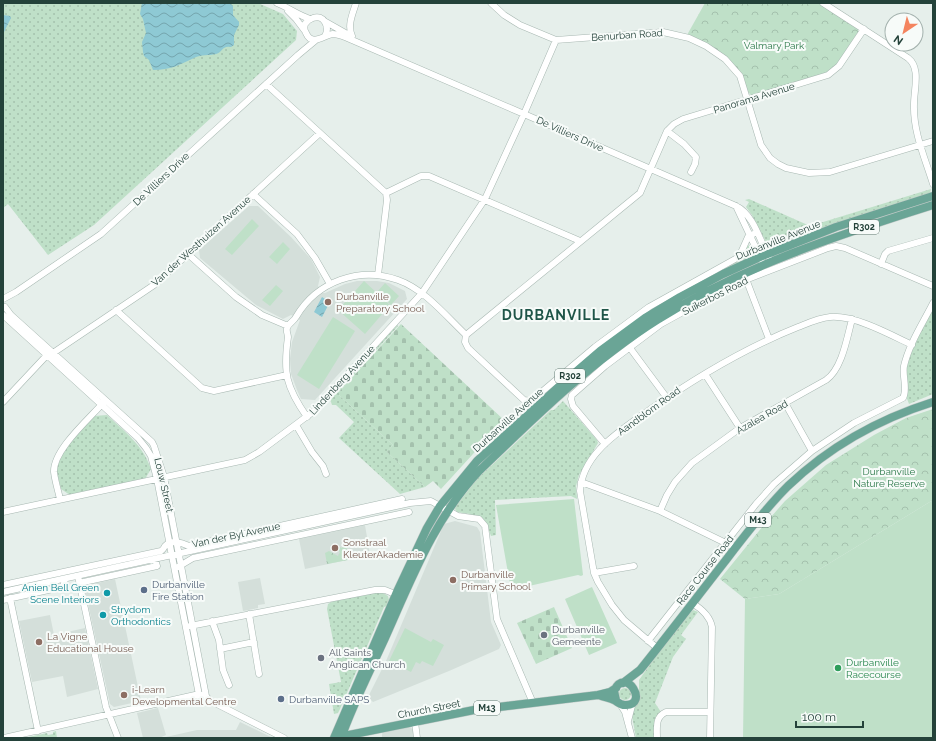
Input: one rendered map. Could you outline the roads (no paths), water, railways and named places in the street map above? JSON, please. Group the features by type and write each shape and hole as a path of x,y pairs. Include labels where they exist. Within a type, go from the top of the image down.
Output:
{"main road":[{"name":"Durbanville Avenue","path":"444,508 477,461 600,351 636,325 680,297 764,255 836,227 933,196"},
{"name":"Durbanville Avenue","path":"338,738 350,717 427,528 444,508 491,460 586,373 657,320 714,288 767,263 827,239 933,205"},
{"name":"Race Course Road","path":"619,686 640,670 764,512 788,487 828,453 860,433 911,409 933,402"},
{"name":"Durbanville Avenue","path":"338,738 399,596"},
{"name":"Race Course Road","path":"633,702 636,695 634,688 640,670"},
{"path":"618,702 614,694 619,686 629,684 634,688"},
{"name":"Church Street","path":"338,738 474,710 598,695 610,692 619,686"},
{"name":"Church Street","path":"598,695 618,702"},
{"name":"M13","path":"618,702 627,705 633,702"},
{"path":"350,717 351,725 356,729 377,729"}],"street":[{"path":"352,36 350,25 356,3"},
{"path":"491,3 520,25 556,40 524,114"},
{"path":"823,3 908,58 914,64 916,71 914,125 933,184"},
{"path":"280,4 299,15 310,19"},
{"path":"280,4 296,19 305,33 309,38 320,40 325,36 328,29 326,22 317,17 310,19 305,24 305,33"},
{"name":"De Villiers Drive","path":"326,22 404,62"},
{"path":"339,30 350,25"},
{"name":"Panorama Avenue","path":"466,335 640,193 668,132 674,124 683,119 831,73 839,66 864,29"},
{"name":"Benurban Road","path":"556,40 662,32 689,38 712,49 729,63 740,76 759,140 764,150 770,158 778,164 792,170 814,173 830,172 933,141"},
{"name":"De Villiers Drive","path":"298,55 303,47 305,33"},
{"name":"De Villiers Drive","path":"325,36 335,34 340,35 736,206 746,214 756,232 767,263"},
{"name":"De Villiers Drive","path":"4,303 16,292 102,234 316,40"},
{"path":"266,84 386,193 387,200 378,275"},
{"name":"Lindenberg Avenue","path":"3,512 252,457 307,417 331,393 422,293 485,199 524,114"},
{"path":"668,132 684,144 696,157 696,164 691,172"},
{"name":"Van der Westhuizen Avenue","path":"3,402 47,355 53,353 154,285 320,133"},
{"path":"386,193 418,176 431,176 580,241"},
{"path":"253,194 297,234 315,258 330,284"},
{"name":"De Villiers Drive","path":"736,206 750,236 764,255"},
{"path":"307,417 292,393 287,375 285,356 288,336 287,330 288,326 293,322 310,299 330,284 350,277 378,275 400,280 413,287 422,293 466,335 465,342 468,348 524,400 531,401 590,351 644,310 737,258 740,255 748,237 756,232"},
{"path":"881,264 885,254 888,251 933,238"},
{"name":"Suikerbos Road","path":"605,444 573,406 571,397 574,393 605,366 661,324 730,286 833,246 845,248 933,286"},
{"path":"188,254 236,297 262,315 288,326"},
{"path":"746,279 769,339"},
{"name":"Louw Street","path":"4,303 11,315 53,353 103,403 144,445 151,456 176,555 181,566 199,695"},
{"path":"726,542 774,484 812,451 854,423 904,398 904,369 912,344 933,303"},
{"path":"116,310 202,388 214,391 287,375"},
{"name":"Louw Street","path":"3,315 103,403 153,443 164,477 173,543"},
{"name":"Aandblom Road","path":"580,482 595,456 605,444 667,398 749,348 769,339 824,317 840,317 852,319 912,344"},
{"name":"Azalea Road","path":"660,511 670,488 692,463 740,428 826,380 834,373 838,367 852,319"},
{"path":"630,348 667,398"},
{"path":"705,374 740,428"},
{"path":"60,499 54,467 62,448 103,403"},
{"path":"786,403 812,451"},
{"path":"296,425 312,452 323,466 326,474"},
{"path":"657,648 630,625 616,610 598,582 594,573 580,495 580,482 660,511 736,548"},
{"name":"Van der Byl Avenue","path":"173,543 189,546 402,500"},
{"name":"Van der Byl Avenue","path":"3,592 427,500 458,516 479,519 485,526 497,619 533,703"},
{"path":"372,512 374,519"},
{"path":"174,568 181,566 193,558 409,512"},
{"path":"3,586 161,551 166,545 173,543"},
{"path":"648,641 721,548"},
{"name":"Louw Street","path":"176,555 174,568 208,698"},
{"path":"155,559 156,566"},
{"path":"79,583 164,565"},
{"path":"594,573 634,566"},
{"path":"78,576 106,707 118,738"},
{"path":"38,731 6,599 62,587 65,578"},
{"path":"189,626 375,590 384,590 399,596"},
{"path":"692,603 706,614 711,623 710,738"},
{"path":"249,614 259,674"},
{"path":"212,621 219,640 223,670 229,685"},
{"path":"220,649 254,642"},
{"path":"4,738 199,695 208,698 284,738"},
{"path":"618,702 624,709 632,738"},
{"path":"628,722 633,702"},
{"path":"657,738 658,719 666,712 710,712"},
{"path":"415,722 418,738"}],"water":[{"path":"142,3 230,3 233,6 233,15 239,22 234,35 234,45 224,48 216,54 197,57 170,68 153,70 149,60 144,56 143,52 142,42 146,33 143,19 140,14"},
{"path":"3,15 10,16 11,18 3,34"},
{"path":"322,297 330,302 322,317 314,312"}],"place":[{"name":"Durbanville Preparatory School","path":"328,302"},
{"name":"Sonstraal KleuterAkademie","path":"335,548"},
{"name":"Durbanville Primary School","path":"453,580"},
{"name":"Durbanville Fire Station","path":"144,590"},
{"name":"Anien Bell Green Scene Interiors","path":"107,593"},
{"name":"Strydom Orthodontics","path":"103,615"},
{"name":"Durbanville Gemeente","path":"544,635"},
{"name":"La Vigne Educational House","path":"39,642"},
{"name":"All Saints Anglican Church","path":"321,658"},
{"name":"Durbanville Racecourse","path":"838,668"},
{"name":"i-Learn Developmental Centre","path":"124,695"},
{"name":"Durbanville SAPS","path":"281,699"}],"district":[{"name":"DURBANVILLE","path":"556,315"}],"park label":[{"name":"Valmary Park","path":"774,45"},
{"name":"Durbanville Nature Reserve","path":"889,476"}]}
